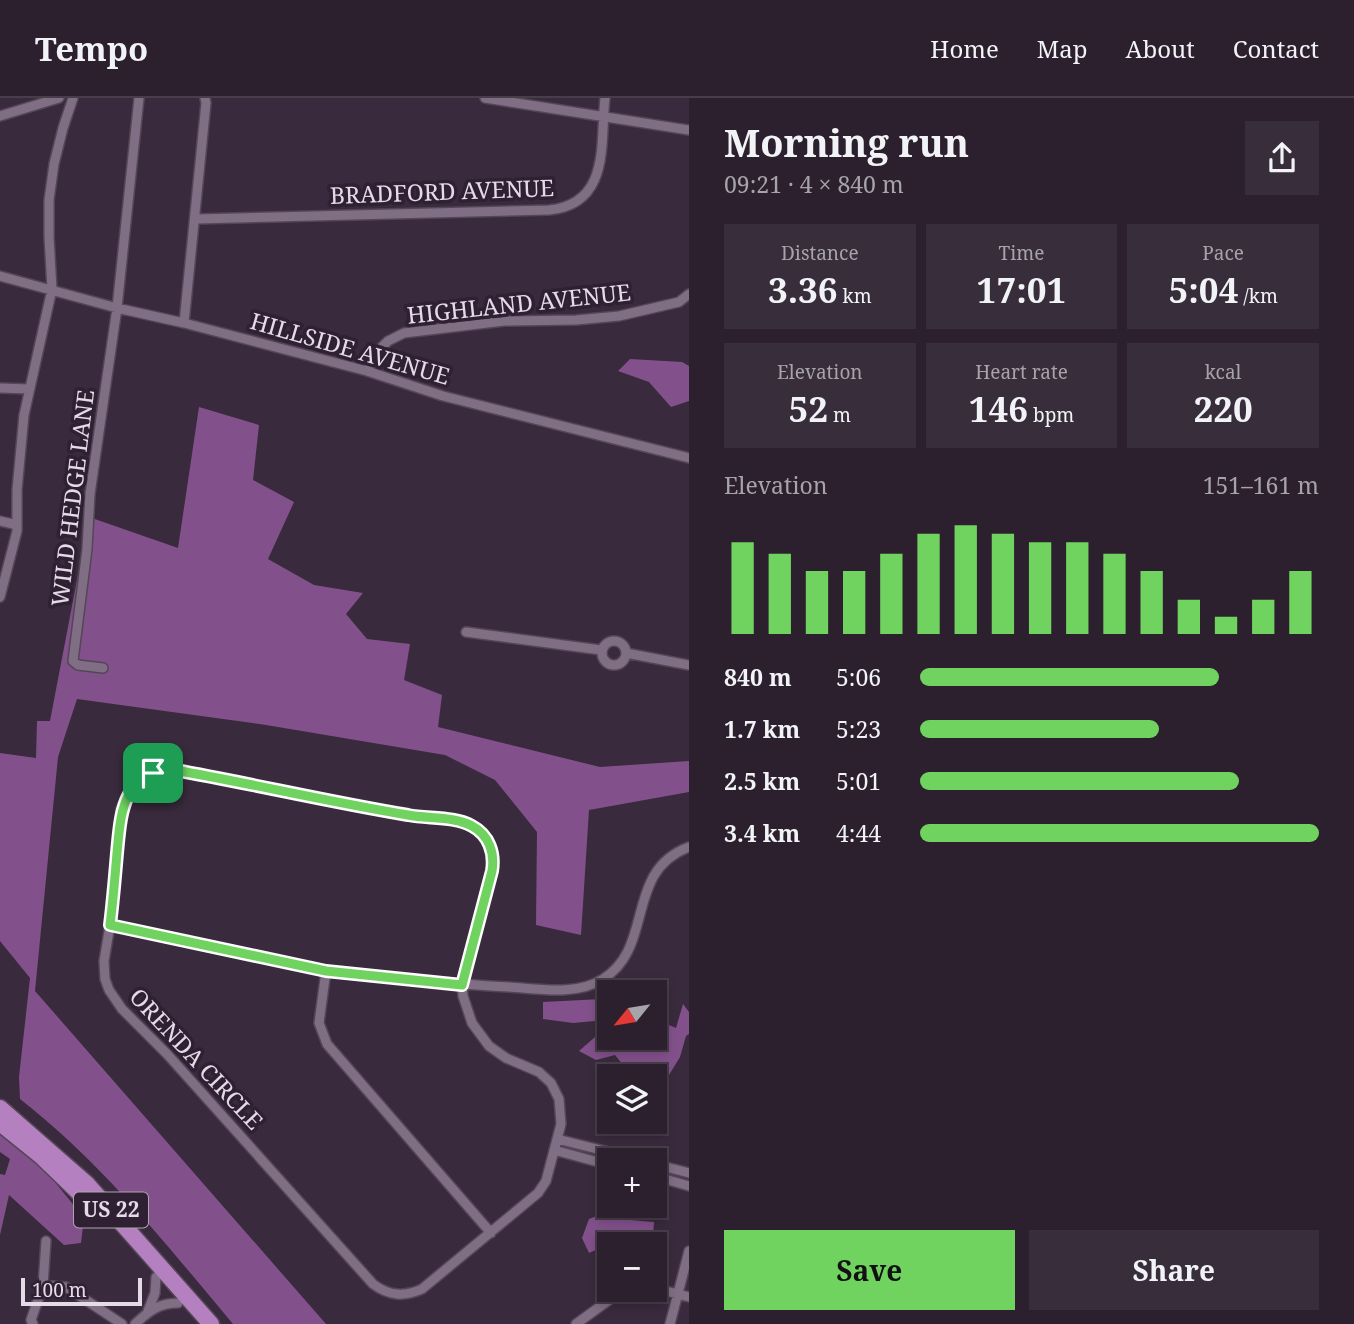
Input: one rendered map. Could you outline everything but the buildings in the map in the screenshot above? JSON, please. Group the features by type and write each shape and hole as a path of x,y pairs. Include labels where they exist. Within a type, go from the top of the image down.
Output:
{"highway":[{"name":"US 22","path":"0,1108 87,1184 211,1324"},
{"name":"US 22","path":"0,1123 66,1179 197,1324"}],"street":[{"path":"0,116 59,98"},
{"path":"0,597 17,525 17,490 23,428 52,289 49,237 54,164 73,98"},
{"path":"117,308 139,98"},
{"path":"184,323 196,219 205,98"},
{"path":"485,98 689,130"},
{"name":"BRADFORD AVENUE","path":"196,219 555,209 581,198 596,180 601,160 606,98"},
{"name":"HILLSIDE AVENUE","path":"0,276 367,371 443,396 689,458"},
{"name":"HIGHLAND AVENUE","path":"367,371 379,350 388,341 404,333 504,321 576,320 619,316 679,302 689,294"},
{"name":"WILD HEDGE LANE","path":"103,668 78,666 73,661 88,550 90,494 117,308"},
{"path":"0,388 30,389"},
{"path":"0,521 17,525"},
{"path":"466,632 601,650"},
{"path":"614,640 622,643 626,653 621,663 613,665 603,659 601,650 606,643 614,640"},
{"path":"626,653 689,665"},
{"name":"ORENDA CIRCLE","path":"175,770 409,816 466,823 481,832 493,854 492,871 462,985 465,1005 472,1023 489,1046 506,1058 539,1072 555,1091 562,1113 557,1139 542,1188 429,1284 414,1293 388,1293 373,1284 185,1074 114,1000 108,990 104,973 120,818 125,799 144,778 153,773 175,770"},
{"path":"110,925 326,971 462,985 569,990 604,979 620,965 628,952 653,875 667,859 689,847"},
{"path":"326,971 319,1023 327,1044 491,1233"},
{"path":"557,1139 597,1149"},
{"path":"554,1150 597,1162"},
{"path":"667,1167 689,1173"},
{"path":"667,1180 689,1185"},
{"path":"33,1324 43,1285 46,1241"},
{"path":"670,1324 689,1251"},
{"path":"148,1311 155,1293 156,1277"},
{"path":"43,1285 66,1287 122,1324"},
{"path":"667,1292 689,1297"},
{"path":"576,1324 606,1302"},
{"path":"135,1324 148,1311 164,1303 178,1303"}],"shaded area":[{"path":"630,359 682,362 689,366 689,401 671,407 649,382 618,371"},
{"path":"199,407 259,425 253,480 294,502 268,559 314,585 363,593 346,614 367,639 410,644 404,680 442,695 438,727 600,767 689,761 689,792 589,810 581,935 536,925 537,832 495,780 445,755 266,725 77,699 58,757 35,991 326,1324 233,1324 106,1178 20,1099 19,1077 30,978 0,941 0,753 36,758 37,721 50,721 89,517 178,548"},
{"path":"597,999 597,1023 543,1019 543,1002"},
{"path":"683,1004 689,1012 689,1034 669,1075 667,1064 622,1064 615,1055 596,1060 579,1051 597,1035 597,1050 667,1050 667,1024 676,1028"},
{"path":"0,1133 46,1171 84,1218 81,1243 64,1245 9,1195 0,1235 0,1174 5,1175 10,1159 0,1152"},
{"path":"597,1216 597,1218 628,1218 654,1222 653,1232 597,1232 597,1250 589,1253 582,1238 589,1219"}],"route":[{"path":"175,770 409,816 466,823 474,827 486,838 494,863 462,985 326,971 110,925 121,809 131,790 153,773 175,770"}]}
